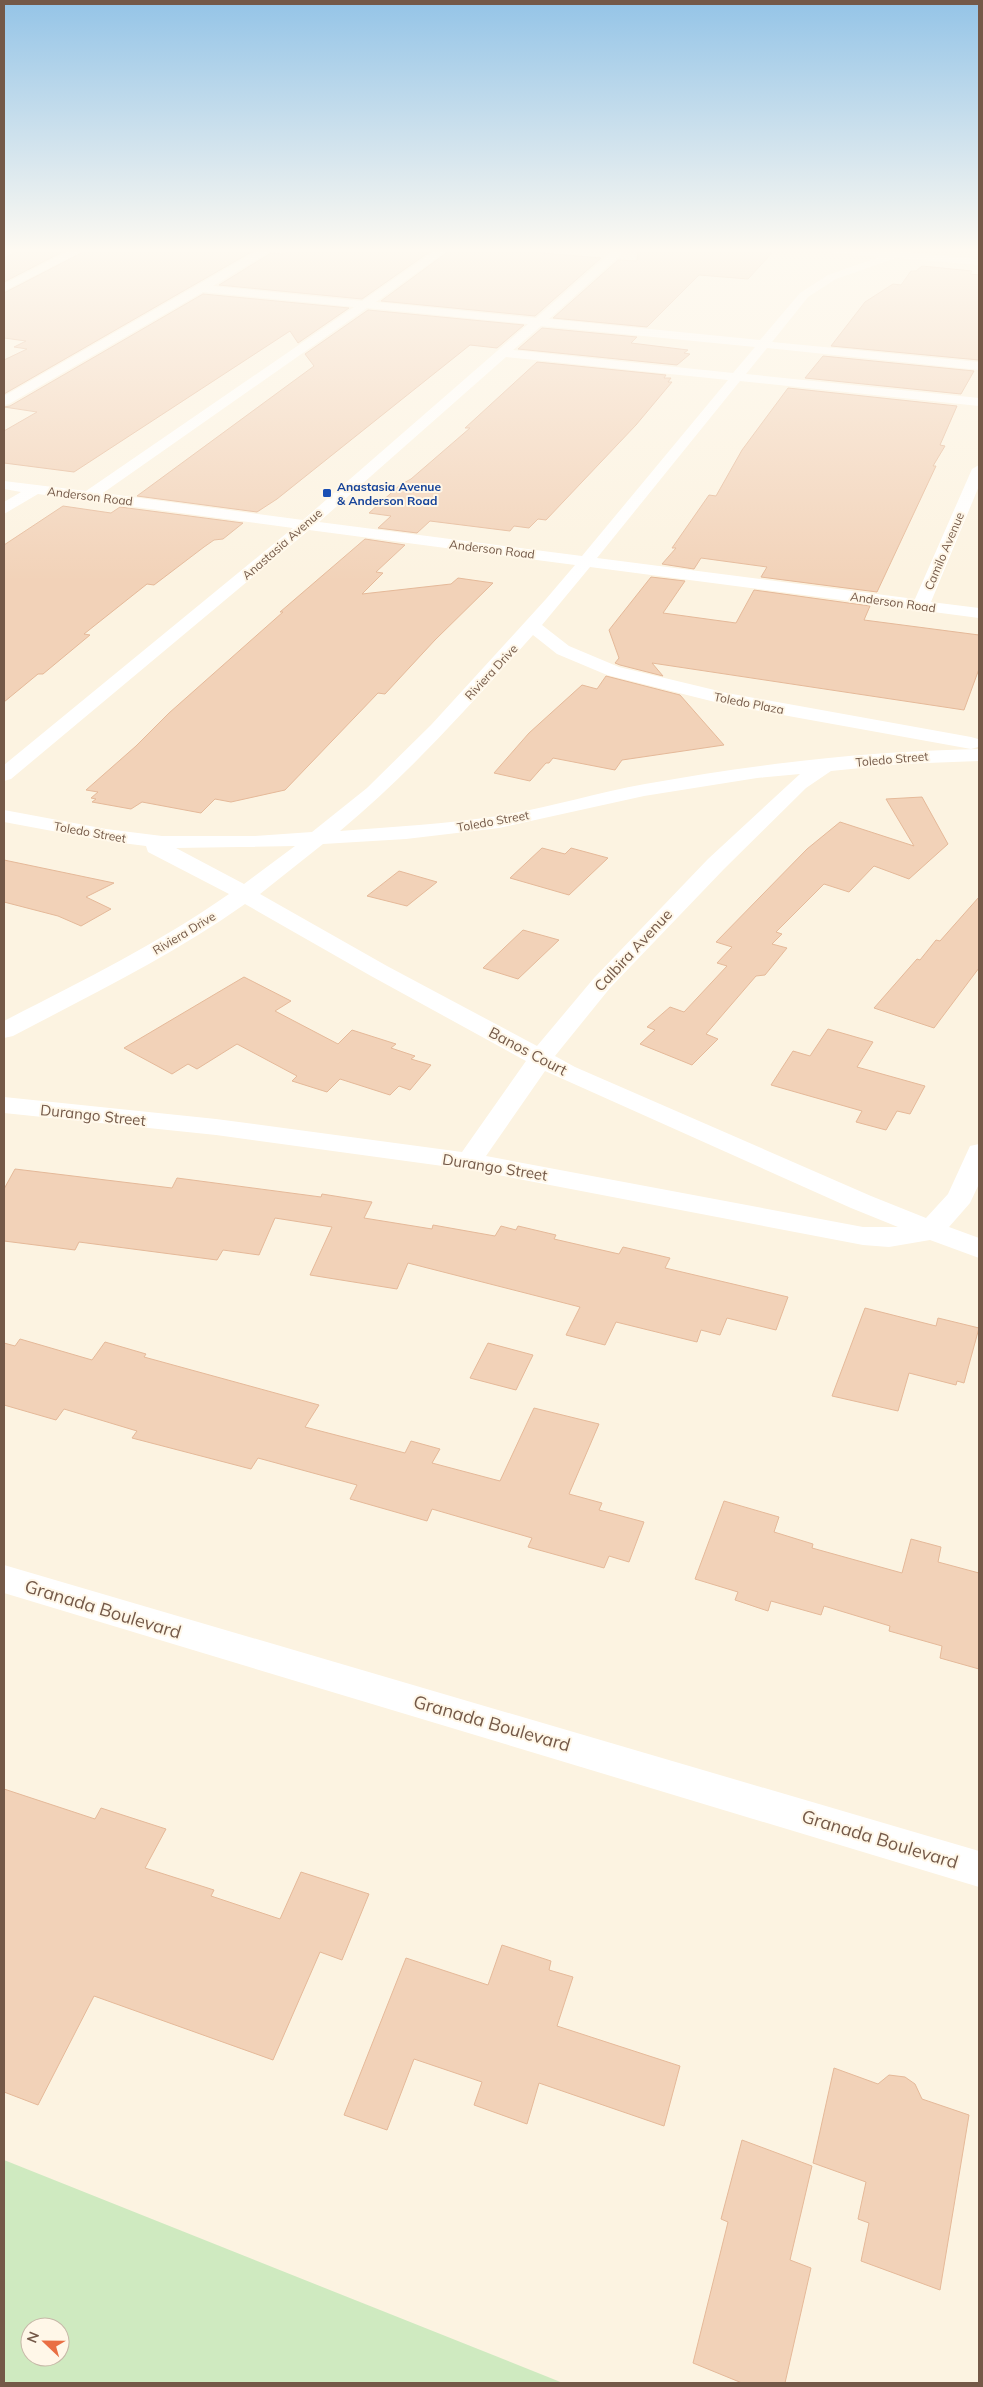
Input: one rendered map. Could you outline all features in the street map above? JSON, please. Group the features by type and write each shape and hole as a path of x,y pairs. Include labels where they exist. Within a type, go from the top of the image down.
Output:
{"street":[{"path":"4,401 77,359"},
{"path":"89,496 286,359"},
{"name":"Anastasia Avenue","path":"4,776 306,524 496,359"},
{"path":"565,359 979,402"},
{"name":"Riviera Drive","path":"4,1031 146,955 206,920 244,894 350,814 398,770 532,626 588,561 751,359"},
{"path":"914,359 979,366"},
{"name":"Camilo Avenue","path":"921,605 979,469"},
{"name":"Anderson Road","path":"4,485 979,613"},
{"path":"4,509 35,489"},
{"name":"Toledo Plaza","path":"532,626 549,640 573,655 598,666 627,675 727,699 979,744"},
{"name":"Toledo Street","path":"4,816 141,840 209,843 432,831 478,825 653,788 757,772 921,756 979,755"},
{"name":"Calbira Avenue","path":"469,1162 540,1058 595,990 695,885 799,784 826,765"},
{"name":"Banos Court","path":"141,840 190,863 379,971 540,1058 633,1102 930,1231"},
{"name":"Durango Street","path":"4,1105 216,1128 469,1162 863,1236 889,1238 930,1231 979,1249"},
{"path":"930,1231 960,1197 979,1152"},
{"name":"Granada Boulevard","path":"4,1579 979,1869"}],"green space":[{"path":"4,2160 563,2383 4,2383"}],"building":[{"path":"5,359 64,359 4,394"},
{"path":"90,359 247,359 74,472 4,463 4,431 37,412 4,407 10,406"},
{"path":"309,359 452,359 277,499 257,512 137,496 314,366"},
{"path":"621,359 684,359 677,365"},
{"path":"820,359 857,359 974,371 961,394 805,378"},
{"path":"537,362 666,375 664,378 671,378 668,382 672,382 636,425 546,520 538,519 529,528 514,526 510,531 430,521 417,533 378,528 391,516 369,513 470,428 465,428"},
{"path":"788,388 957,406 940,445 945,446 933,466 936,466 877,592 761,577 767,567 701,558 694,569 662,564 676,548 672,548 709,495 716,496 742,450"},
{"path":"63,506 111,513 120,507 243,523 223,539 214,540 154,585 147,584 84,634 90,635 43,674 38,674 4,702 4,545"},
{"path":"365,539 405,545 376,572 383,573 362,594 451,584 458,578 493,583 435,640 385,694 378,693 285,790 231,802 215,799 201,813 142,802 131,809 92,802 96,799 91,798 98,792 86,790 283,612 280,612"},
{"path":"651,577 685,581 663,613 736,623 754,590 870,606 864,620 979,635 979,669 964,710 652,663 663,676 620,665 615,663 619,658 609,630"},
{"path":"606,676 680,695 724,745 622,760 615,770 553,758 530,781 494,773 529,733 582,685 597,689"},
{"path":"922,797 948,844 909,879 874,866 849,892 824,884 776,932 782,934 772,944 787,948 765,975 756,976 706,1034 718,1039 692,1065 640,1044 655,1030 647,1027 670,1007 684,1012 727,966 717,963 732,947 716,942 807,849 840,822 914,846 886,799"},
{"path":"542,848 565,854 571,848 608,858 569,895 510,878"},
{"path":"4,860 114,883 86,897 111,909 81,926 58,916 4,902"},
{"path":"399,871 437,882 407,906 367,896"},
{"path":"979,897 979,968 934,1028 874,1008 917,959 920,960 936,940 940,941"},
{"path":"523,930 559,940 518,979 483,968"},
{"path":"244,977 291,1001 275,1011 338,1044 352,1030 396,1044 391,1048 415,1056 411,1059 431,1065 410,1090 399,1086 390,1095 340,1079 327,1092 292,1081 297,1076 237,1044 197,1069 188,1064 172,1074 124,1048"},
{"path":"828,1029 873,1042 857,1067 925,1086 910,1114 897,1111 886,1130 856,1122 862,1111 771,1085 793,1051 810,1056"},
{"path":"15,1169 172,1188 177,1178 321,1197 322,1194 372,1202 364,1218 432,1229 433,1225 495,1236 501,1226 516,1230 518,1226 556,1235 554,1239 619,1254 623,1247 670,1258 665,1268 788,1297 776,1330 727,1318 720,1335 701,1330 697,1342 616,1322 605,1345 566,1335 580,1307 408,1263 397,1289 310,1275 332,1227 275,1218 259,1255 223,1250 217,1260 79,1242 75,1250 4,1241 4,1189"},
{"path":"865,1308 936,1326 938,1318 979,1328 964,1383 957,1381 956,1385 909,1373 898,1411 832,1396"},
{"path":"20,1339 92,1360 105,1342 146,1354 144,1357 319,1405 305,1427 405,1453 411,1441 440,1449 432,1463 500,1481 534,1408 599,1424 569,1494 602,1503 599,1510 644,1522 629,1562 609,1556 604,1568 528,1547 532,1538 432,1509 427,1521 350,1499 357,1485 258,1458 251,1469 132,1438 137,1431 64,1409 56,1420 4,1405 4,1343 15,1346"},
{"path":"488,1343 533,1355 516,1390 470,1378"},
{"path":"724,1501 779,1517 774,1532 813,1544 812,1548 902,1573 911,1539 941,1547 938,1562 979,1573 979,1669 940,1658 942,1646 889,1631 890,1626 824,1606 821,1615 771,1601 768,1611 735,1600 738,1592 695,1579"},
{"path":"4,1789 95,1819 101,1808 166,1829 145,1868 214,1890 211,1896 280,1919 301,1872 369,1894 342,1960 320,1952 273,2060 94,1996 38,2105 4,2092"},
{"path":"502,1945 551,1961 549,1970 573,1977 557,2026 680,2066 664,2126 539,2083 527,2124 474,2105 482,2082 414,2059 387,2130 344,2115 406,1958 488,1985"},
{"path":"834,2068 878,2084 889,2075 905,2077 915,2084 922,2099 969,2115 940,2290 861,2261 869,2223 858,2219 866,2182 813,2163"},
{"path":"742,2140 812,2166 790,2260 811,2268 785,2383 742,2383 693,2363 728,2222 721,2219"}],"place":[{"name":"Anastasia Avenue & Anderson Road","path":"327,493"}]}
